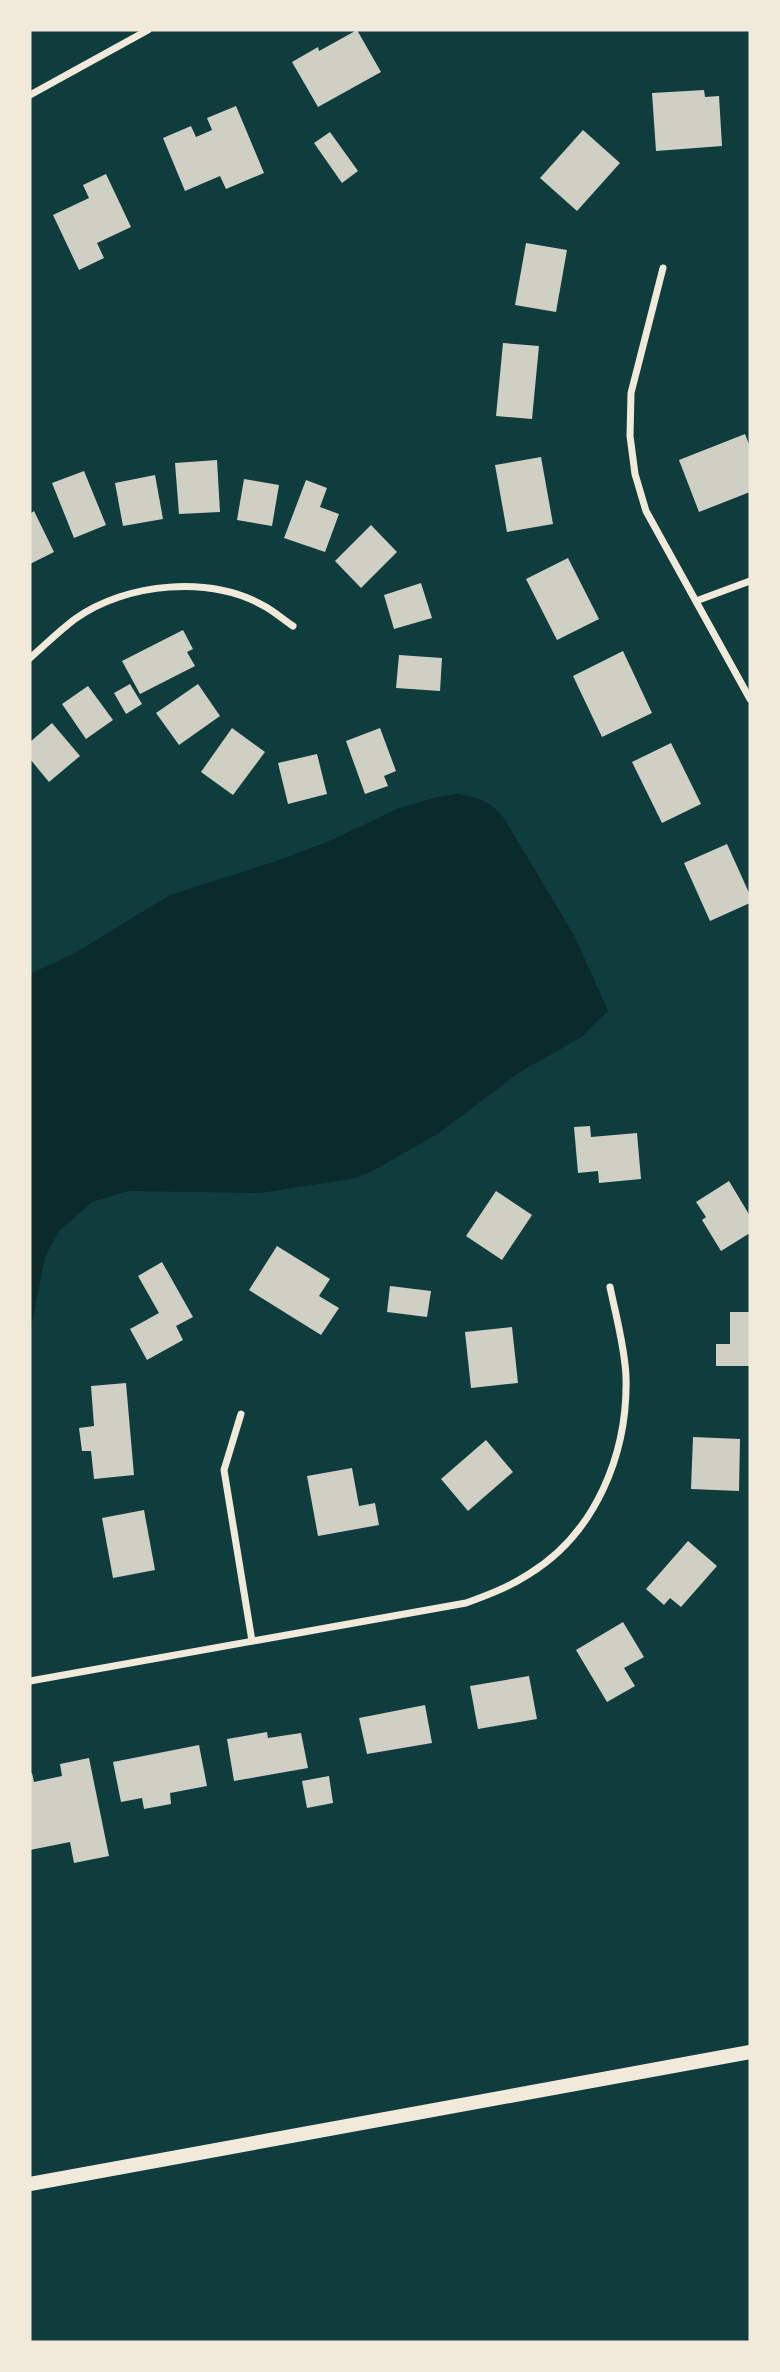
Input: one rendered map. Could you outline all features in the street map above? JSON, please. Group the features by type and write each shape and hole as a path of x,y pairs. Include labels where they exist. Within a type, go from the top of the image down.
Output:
{"main road":[{"path":"30,2184 750,2052"}],"street":[{"path":"30,96 148,30"},
{"path":"663,268 631,393 629,436 635,474 646,511 750,699"},
{"path":"696,601 750,581"},
{"path":"30,658 76,618 134,593 167,587 200,588 238,596 265,607 293,626"},
{"path":"30,1681 466,1604 498,1592 531,1573 561,1548 583,1523 601,1494 618,1455 626,1412 626,1373 610,1287"},
{"path":"242,1414 224,1470 252,1641"}],"water":[{"path":"457,794 484,801 504,818 575,937 608,1011 582,1037 520,1072 439,1133 369,1173 351,1179 260,1193 129,1191 92,1202 59,1231 45,1257 30,1334 30,974 75,953 170,895 325,843 397,809"}],"building":[{"path":"357,30 381,72 318,107 292,62"},
{"path":"704,90 705,97 719,96 722,146 656,151 652,93"},
{"path":"236,106 264,173 226,189 220,176 185,191 163,138 191,126 196,137 212,130 207,118"},
{"path":"583,130 620,163 577,211 540,178"},
{"path":"330,132 358,171 342,183 314,143"},
{"path":"106,174 131,227 97,243 104,258 79,270 53,215 89,198 83,185"},
{"path":"526,243 567,250 556,312 515,305"},
{"path":"503,343 539,346 532,419 496,416"},
{"path":"745,434 750,447 750,492 699,512 679,460"},
{"path":"541,457 553,524 507,532 495,465"},
{"path":"217,460 220,512 179,514 175,463"},
{"path":"84,471 106,525 74,538 52,483"},
{"path":"155,475 163,519 123,526 115,483"},
{"path":"244,479 279,485 272,526 237,520"},
{"path":"306,480 327,488 320,507 339,514 325,552 284,538"},
{"path":"34,511 54,552 30,564 30,514"},
{"path":"371,525 397,552 361,588 335,561"},
{"path":"568,558 599,619 557,640 526,579"},
{"path":"421,583 432,618 394,629 384,595"},
{"path":"183,630 193,649 187,652 195,666 140,694 122,661"},
{"path":"623,651 652,713 602,737 573,676"},
{"path":"399,655 442,658 440,691 396,688"},
{"path":"130,684 142,704 126,714 114,693"},
{"path":"198,684 220,716 179,745 156,713"},
{"path":"88,686 113,720 86,739 62,704"},
{"path":"52,723 80,756 49,782 30,759 30,742"},
{"path":"232,728 265,752 233,795 201,772"},
{"path":"380,728 396,771 384,776 388,786 365,794 346,741"},
{"path":"671,743 701,804 662,823 632,762"},
{"path":"317,754 327,794 288,804 278,763"},
{"path":"727,844 750,895 750,903 710,921 684,863"},
{"path":"590,1126 591,1137 637,1133 641,1179 599,1183 598,1171 578,1173 574,1127"},
{"path":"729,1181 750,1216 750,1233 721,1251 702,1220 706,1217 696,1202"},
{"path":"496,1191 532,1215 502,1260 466,1236"},
{"path":"277,1246 330,1279 319,1296 339,1308 321,1335 249,1290"},
{"path":"162,1262 193,1317 176,1326 183,1340 147,1360 130,1329 159,1313 138,1276"},
{"path":"390,1286 431,1291 427,1317 387,1312"},
{"path":"730,1312 750,1312 750,1366 716,1366 716,1344 730,1344"},
{"path":"512,1327 518,1383 471,1388 465,1332"},
{"path":"126,1383 134,1475 94,1479 91,1451 82,1451 79,1428 94,1426 91,1386"},
{"path":"693,1437 740,1439 739,1491 691,1489"},
{"path":"486,1440 513,1472 468,1511 441,1479"},
{"path":"352,1468 359,1506 375,1503 379,1525 318,1536 307,1476"},
{"path":"144,1510 155,1570 113,1578 102,1518"},
{"path":"688,1541 717,1566 681,1607 670,1598 664,1605 646,1589"},
{"path":"623,1622 644,1657 624,1668 635,1686 607,1702 576,1650"},
{"path":"529,1676 537,1719 478,1729 470,1686"},
{"path":"425,1705 432,1743 367,1754 359,1718"},
{"path":"267,1732 268,1738 301,1733 308,1768 234,1781 227,1739"},
{"path":"199,1745 207,1786 170,1793 171,1804 144,1809 142,1798 121,1802 113,1762"},
{"path":"89,1758 109,1856 74,1863 70,1842 30,1850 30,1773 34,1782 62,1776 60,1764"},
{"path":"329,1776 333,1803 307,1808 302,1781"}]}
